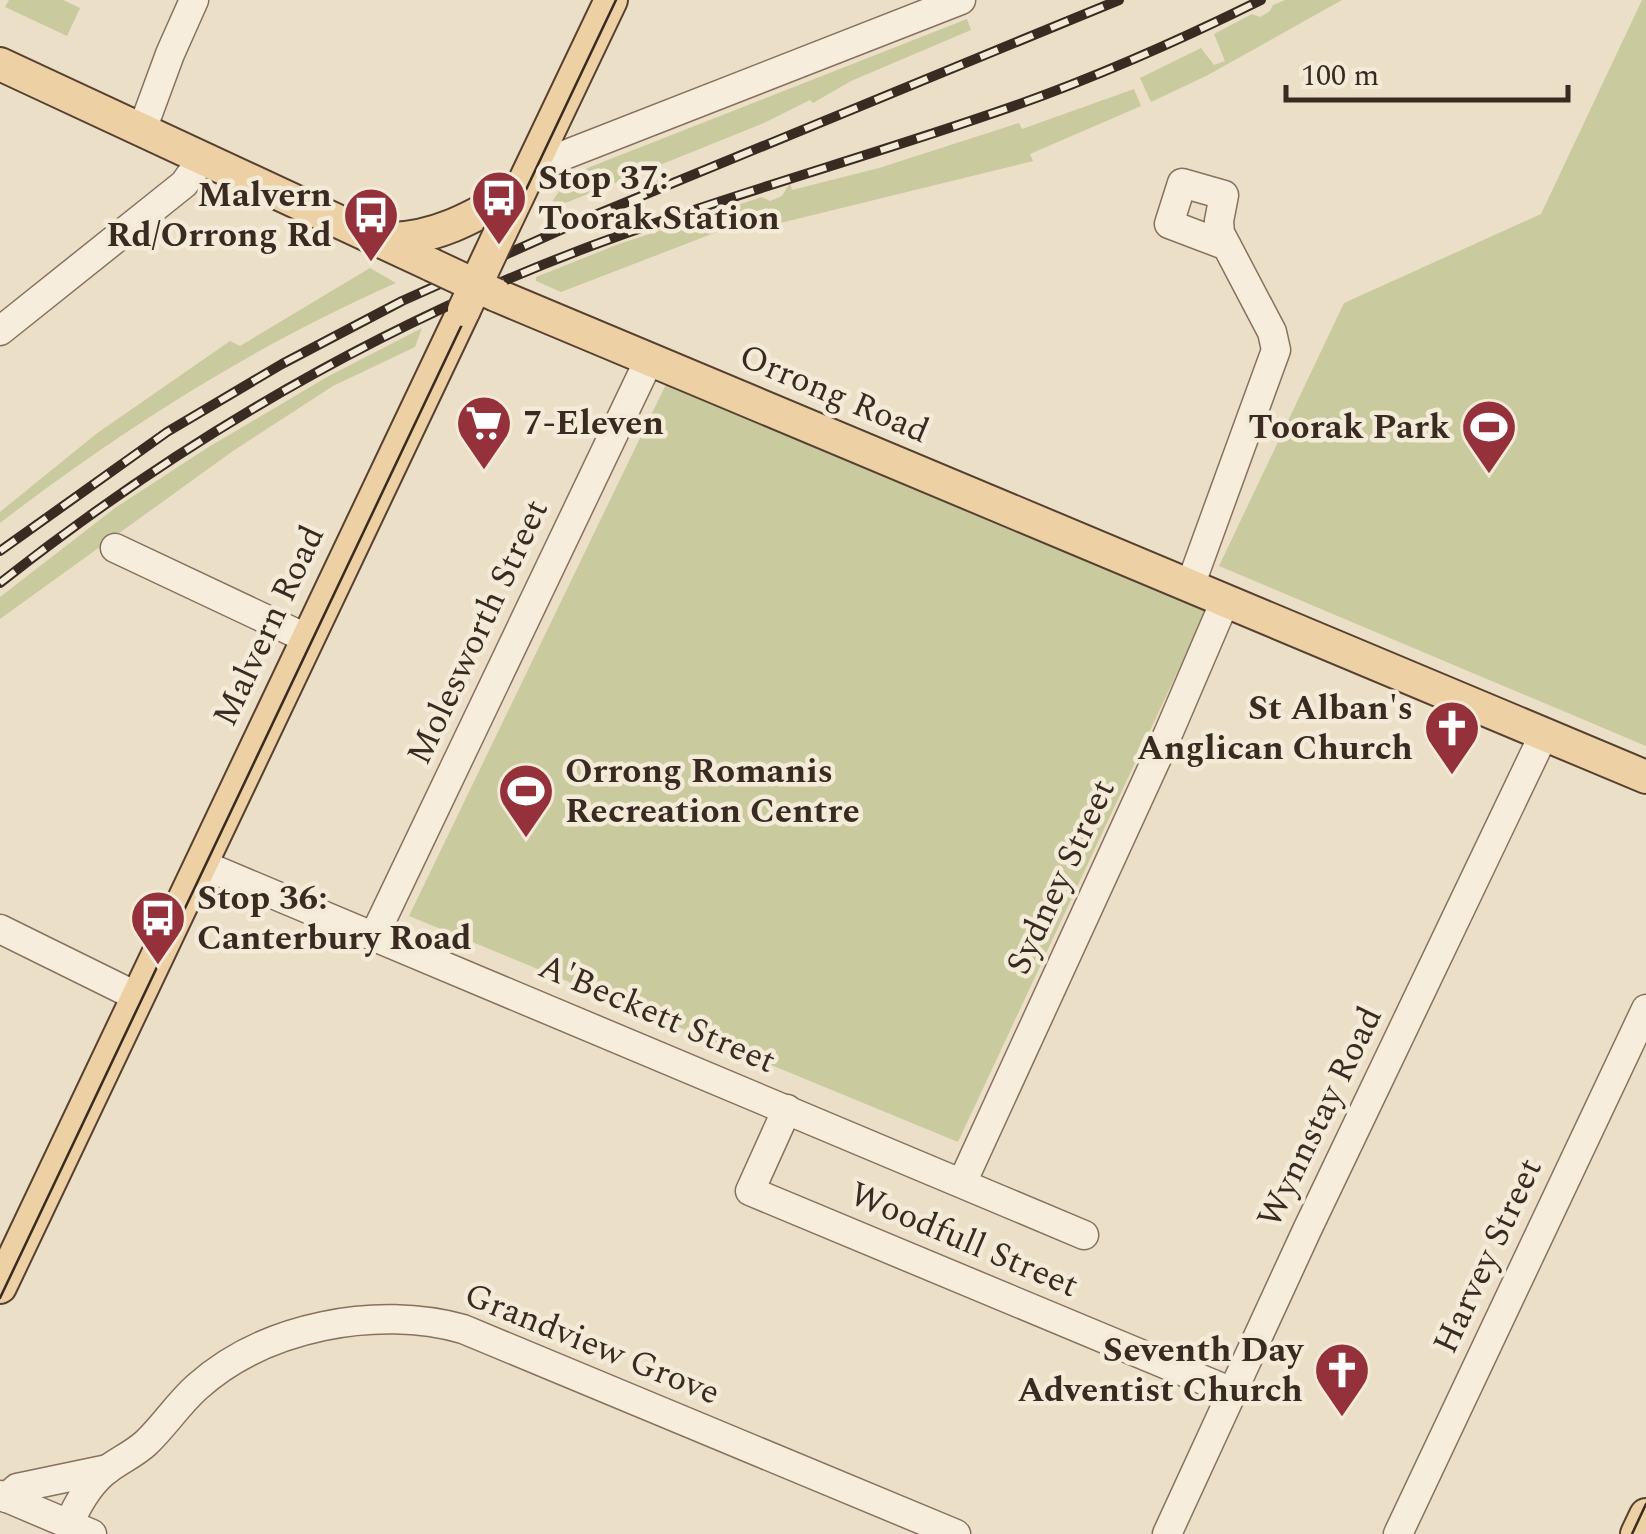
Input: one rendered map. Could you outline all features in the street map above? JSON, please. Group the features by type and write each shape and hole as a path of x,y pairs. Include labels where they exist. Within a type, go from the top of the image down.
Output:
{"main road":[{"name":"Malvern Road","path":"0,1287 308,638 478,296 500,232 611,0"},
{"name":"Orrong Road","path":"0,64 432,265 478,296 649,360 1646,777"},
{"path":"374,239 412,238 441,231 520,190"},
{"path":"1637,1534 1646,1515"}],"street":[{"path":"142,130 194,0"},
{"path":"539,151 562,156 961,0"},
{"path":"0,331 184,184 202,158"},
{"path":"1190,586 1276,354 1275,339 1217,235"},
{"name":"Molesworth Street","path":"374,936 649,360"},
{"path":"115,548 308,638"},
{"name":"Sydney Street","path":"962,1183 1225,601"},
{"name":"Wynnstay Road","path":"1167,1534 1544,734"},
{"name":"A'Beckett Street","path":"201,864 1084,1235"},
{"path":"0,929 138,997"},
{"name":"Harvey Street","path":"1398,1534 1646,1009"},
{"name":"Woodfull Street","path":"787,1109 750,1191 1232,1392"},
{"name":"Grandview Grove","path":"80,1529 82,1496 108,1469 147,1442 197,1386 251,1353 293,1335 396,1318 463,1329 956,1534"},
{"name":"Grandview Grove","path":"3,1497 17,1488 108,1469"},
{"path":"3,1497 80,1529"}],"green space":[{"path":"9,0 63,0 80,8 67,36 5,7"},
{"path":"1285,0 1342,0 1208,75 1151,102 1140,78 1201,48 1214,65 1225,61 1214,34 1252,14 1260,17"},
{"name":"Toorak Park","path":"1642,0 1646,0 1646,746 1219,566 1344,303 1541,214"},
{"path":"967,19 971,30 851,81 813,103 810,100 764,123 548,210 565,184 590,167"},
{"path":"1134,89 1141,106 1030,154 1033,161 752,230 748,220 561,292 536,281 536,277 619,244 762,197 770,201 782,196 790,183 792,190 879,168 1019,123 1022,129"},
{"path":"370,268 396,283 292,333 191,391 0,523 0,512 96,434 230,341 240,346"},
{"path":"422,328 415,347 333,386 233,451 0,619 0,597 115,508 327,377"},
{"path":"670,376 1211,600 958,1142 409,916"}],"tram line":[{"path":"0,1298 616,0"},
{"path":"1632,1534 1646,1504"}],"railway":[{"path":"0,551 167,432 282,364 402,301 583,220 1119,0"},
{"path":"0,583 145,477 220,429 298,383 458,301 624,234 1043,95 1138,57 1261,0"}],"place":[{"name":"Stop 37: Toorak Station","path":"499,247"},
{"name":"Malvern Rd/Orrong Rd","path":"371,264"},
{"name":"7-Eleven","path":"484,472"},
{"name":"Toorak Park","path":"1489,476"},
{"name":"St Alban's Anglican Church","path":"1452,777"},
{"name":"Orrong Romanis Recreation Centre","path":"526,840"},
{"name":"Stop 36: Canterbury Road","path":"158,967"},
{"name":"Seventh Day Adventist Church","path":"1342,1419"}]}
